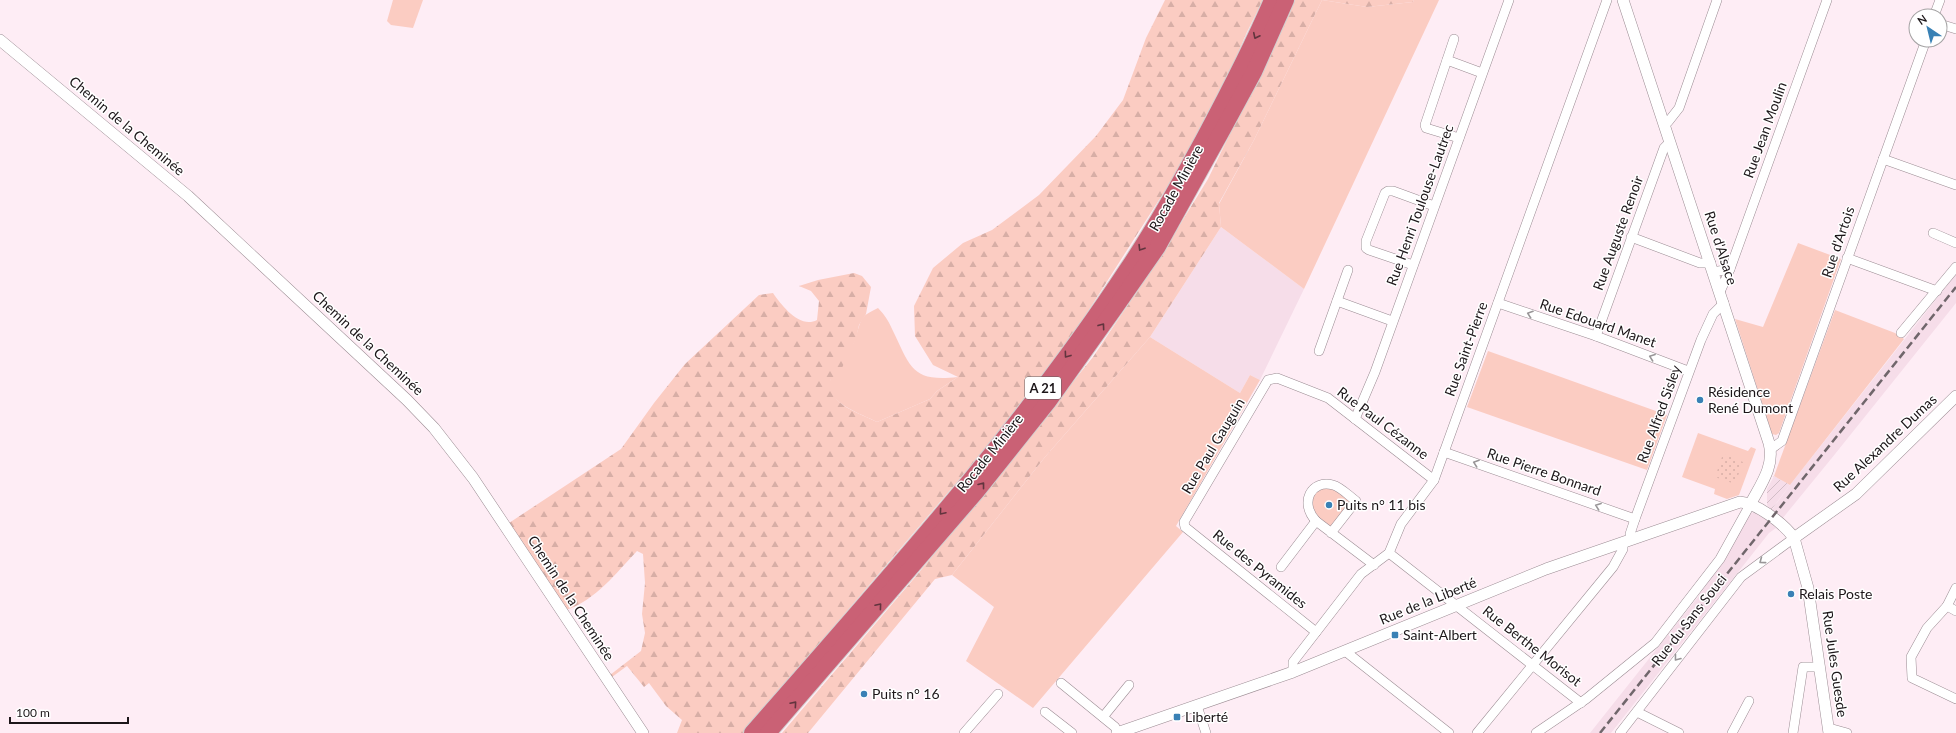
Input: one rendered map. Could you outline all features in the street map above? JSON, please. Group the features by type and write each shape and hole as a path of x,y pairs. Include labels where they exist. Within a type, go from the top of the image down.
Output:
{"highway":[{"name":"Rocade Minière","path":"752,733 971,478 1045,385 1084,331 1136,256 1182,177 1226,97 1272,0"},
{"name":"Rocade Minière","path":"768,733 977,491 1048,402 1116,308 1156,248 1216,142 1254,72 1286,0"}],"street":[{"name":"Rue Henri Toulouse-Lautrec","path":"1355,419 1375,372 1392,321 1509,0"},
{"name":"Rue d'Alsace","path":"1624,0 1771,449 1770,465 1751,503"},
{"path":"1664,124 1668,122 1678,108 1717,0"},
{"name":"Rue Jean Moulin","path":"1720,292 1730,269 1827,0"},
{"name":"Rue Saint-Pierre","path":"1293,672 1293,662 1361,574 1389,553 1401,524 1434,480 1498,303 1603,1"},
{"path":"1454,39 1425,123 1426,128 1459,138"},
{"name":"Chemin de la Cheminée","path":"0,40 188,196 407,400 434,428 473,478 643,733"},
{"name":"Rue d'Artois","path":"1771,449 1782,441 1923,48"},
{"path":"1447,60 1482,73"},
{"name":"Rue Auguste Renoir","path":"1596,336 1664,148 1670,142"},
{"path":"1883,158 1956,185"},
{"path":"1413,265 1369,250 1366,248 1366,241 1384,193 1393,191 1434,206"},
{"path":"1933,233 1956,242"},
{"path":"1631,237 1712,268 1730,269"},
{"path":"1847,258 1937,291"},
{"path":"1901,333 1956,267"},
{"path":"1319,351 1348,270"},
{"path":"1337,301 1392,321"},
{"name":"Rue Edouard Manet","path":"1498,303 1596,336 1688,371"},
{"name":"Rue Alfred Sisley","path":"1477,733 1613,567 1624,549 1688,371 1713,314 1724,303"},
{"name":"Rue Paul Cézanne","path":"1268,380 1277,378 1328,398 1434,480"},
{"name":"Rue Paul Gauguin","path":"1186,527 1184,522 1268,380"},
{"name":"Rue Alexandre Dumas","path":"1794,538 1856,494 1956,396"},
{"name":"Rue Pierre Bonnard","path":"1444,452 1635,519"},
{"path":"1332,533 1356,501 1335,485 1318,485 1306,501 1308,511 1316,521 1374,565"},
{"name":"Rue de la Liberté","path":"1118,733 1293,672 1546,569 1733,503 1751,503"},
{"path":"1536,733 1581,703 1655,643 1691,599 1720,559 1751,503"},
{"name":"Rue Jules Guesde","path":"1751,503 1790,532 1794,538 1808,588 1829,730"},
{"path":"1281,567 1316,521"},
{"name":"Rue des Pyramides","path":"1186,527 1316,632"},
{"name":"Rue du Sans Souci","path":"1620,733 1740,577 1794,538"},
{"name":"Rue Berthe Morisot","path":"1389,553 1581,703"},
{"path":"1956,588 1947,606 1927,628 1911,657 1912,678 1956,699"},
{"path":"1947,606 1956,611"},
{"path":"1345,651 1449,733"},
{"path":"1794,733 1803,667 1820,667"},
{"path":"1061,683 1115,727 1118,733"},
{"path":"1103,717 1129,685"},
{"path":"964,733 998,694"},
{"path":"1732,733 1749,701"},
{"path":"1197,706 1206,733"},
{"path":"1045,712 1072,733"},
{"path":"1636,712 1679,733"},
{"path":"1829,730 1846,733"}],"shaded area":[{"path":"1221,227 1304,289 1260,380 1250,375 1240,393 1150,337"},
{"path":"1956,274 1956,303 1782,519 1774,525 1776,528 1769,533 1611,733 1590,733 1698,597 1723,559 1748,513 1757,513 1765,519"},
{"path":"1774,476 1790,485 1771,510 1767,505 1767,489"}],"green space":[{"path":"393,0 423,0 413,28 391,25 387,21"},
{"path":"1165,0 1263,0 1236,58 1180,167 1078,327 1015,414 743,733 677,733 682,720 666,706 649,683 644,687 627,666 612,677 610,675 641,651 645,633 642,614 645,583 643,554 637,551 596,593 587,600 566,610 509,523 621,449 654,403 685,364 759,295 773,293 786,310 792,315 798,319 811,322 817,320 819,301 811,291 799,286 818,280 854,273 862,276 871,287 866,314 859,325 856,339 839,374 830,380 831,389 839,402 877,422 930,399 937,391 958,377 933,365 915,336 914,306 933,268 963,243 992,230 1039,195 1096,136 1123,100 1146,38"},
{"path":"1295,0 1322,0 1254,140 1219,203 1221,227 1150,337 1045,457 952,575 935,579 808,733 782,733 917,575 1093,357 1160,257 1208,179"},
{"path":"1322,0 1367,7 1413,2 1414,0 1439,0 1304,289 1221,227 1219,204 1254,140"},
{"path":"1322,0 1414,0 1413,2 1367,7"},
{"path":"1798,243 1841,259 1779,433 1776,435 1772,434 1735,319 1763,327"},
{"path":"878,308 883,313 909,363 915,370 931,377 958,377 937,391 930,399 877,422 839,402 833,396 830,389 830,381 837,367 855,341 864,316"},
{"path":"1835,310 1895,333 1904,339 1790,485 1774,476"},
{"path":"1150,337 1240,393 1250,375 1260,380 1176,526 1183,532 1033,708 966,661 994,607 952,575 1045,457"},
{"path":"1488,351 1667,415 1647,470 1467,407"},
{"path":"1698,433 1748,451 1751,447 1756,449 1739,495 1727,499 1714,494 1715,489 1682,477"},
{"path":"1723,454 1743,462 1735,484 1715,477"},
{"path":"1332,488 1349,501 1349,505 1330,527 1314,514 1311,500 1313,495 1320,489"}],"railway":[{"path":"1600,733 1956,287"}],"place":[{"name":"Résidence René Dumont","path":"1700,400"},
{"name":"Puits n° 11 bis","path":"1329,505"},
{"name":"Relais Poste","path":"1791,594"},
{"name":"Saint-Albert","path":"1395,635"},
{"name":"Puits n° 16","path":"864,694"},
{"name":"Liberté","path":"1177,717"}]}
